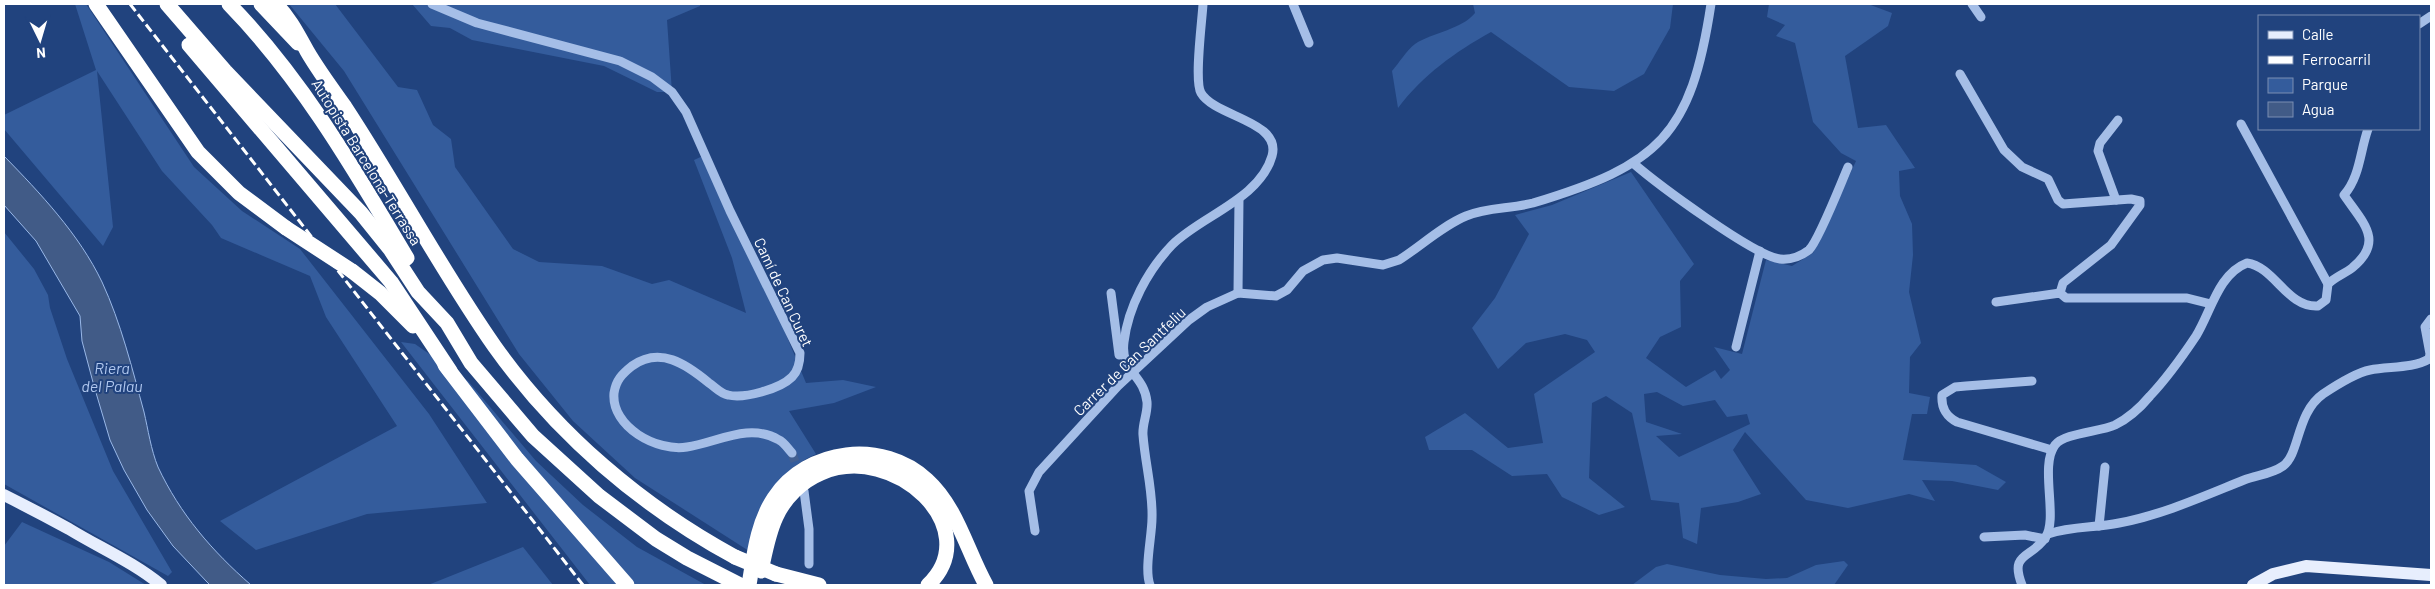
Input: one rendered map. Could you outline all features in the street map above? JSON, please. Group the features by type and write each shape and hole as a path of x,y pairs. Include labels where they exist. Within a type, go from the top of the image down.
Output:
{"highway":[{"path":"96,4 198,152 239,193 286,228 352,271 380,293 411,324 450,371 517,459 627,585"},
{"path":"159,4 169,20 210,70 311,185 391,282 450,371"},
{"path":"167,4 225,71 339,188 390,249 418,292 447,324 471,363 499,398 568,469 599,496 656,539 687,558 741,585 763,518 782,488 798,473 819,461 834,456 859,454 895,460 917,471 930,483 949,508 986,585"},
{"name":"Autopista Barcelona-Terrassa","path":"229,4 277,56 328,127 447,324"},
{"path":"261,4 307,51"},
{"path":"276,4 292,21 307,51 368,141 475,317 496,348 550,415 610,472 689,530 735,556 802,585"},
{"path":"759,585 768,537 776,516 787,499 804,482 815,476 836,468 856,465 883,469 901,477 918,488 935,511 943,528 945,549 939,571 928,585"},
{"path":"776,574 819,585"}],"main road":[{"path":"4,495 52,518 68,529 132,564 161,585"},
{"path":"4,504 50,524 68,529"},
{"path":"2253,585 2272,574 2306,566 2431,575"}],"street":[{"name":"Camí de Can Curet","path":"432,4 477,23 620,61 652,77 672,92 686,112 730,211 800,352 799,366 792,377 771,389 747,396 727,395 683,364 665,356 651,356 624,373 615,383 614,399 617,413 625,426 637,434 670,446 685,448 740,433 761,434 779,440 792,453"},
{"path":"1124,361 1124,339 1132,311 1148,278 1161,259 1187,232 1250,190 1261,176 1272,156 1272,147 1264,131 1208,102 1199,88 1203,4"},
{"path":"1293,4 1309,43"},
{"name":"Carrer de Can Santfeliu","path":"1035,531 1029,492 1032,482 1101,404 1188,320 1207,307 1238,293 1276,296 1287,290 1308,267 1330,258 1383,265 1399,260 1464,217 1480,211 1522,205 1574,190 1633,163 1658,145 1672,128 1697,76 1710,4"},
{"path":"1972,4 1981,17"},
{"path":"2420,23 2431,16"},
{"path":"1960,74 2004,150 2022,167 2048,179 2058,200 2063,204 2116,200 2140,201 2140,205 2111,245 2063,283 2060,293"},
{"path":"2116,200 2098,151 2100,143 2118,120"},
{"path":"2046,537 2052,450 2063,439 2105,429 2134,413 2152,394 2188,346 2211,304 2234,271 2247,263 2258,265 2298,301 2306,305 2322,304 2326,300 2328,284 2241,124"},
{"path":"2328,284 2358,263 2365,256 2370,245 2368,232 2344,195 2352,183 2360,162 2368,130"},
{"path":"1633,163 1674,195 1760,251 1781,260 1796,257 1808,250 1813,244 1848,167"},
{"path":"1238,293 1239,199"},
{"path":"1736,347 1760,251"},
{"path":"1996,302 2060,293 2066,298 2187,298 2211,304"},
{"path":"1111,294 1119,356 1145,389 1148,405 1143,433 1152,515 1150,585"},
{"path":"2022,585 2017,573 2018,563 2022,557 2046,537 2077,526 2121,523 2179,505 2276,470 2289,461 2299,428 2313,403 2322,394 2368,370 2415,364 2429,359 2430,354 2425,327 2431,319"},
{"path":"2032,381 1955,388 1942,395 1943,406 1948,416 1957,422 2052,450"},
{"path":"2099,526 2105,467"},
{"path":"804,491 809,529 809,564"},
{"path":"1984,537 2046,537"}],"green space":[{"path":"75,4 86,4 194,167 242,211 300,249 429,414 487,503 367,514 256,550 220,521 397,426 326,317 310,276 221,238 212,225 162,171 97,71 113,227 103,246 4,129 4,115 96,70"},
{"path":"289,4 335,4 398,87 417,90 433,125 451,139 455,167 513,249 539,262 602,266 652,284 669,280 746,313 732,258 694,160 705,155 736,213 806,383 843,380 876,387 834,403 789,411 816,454 789,471 780,482 766,507 749,551 635,478 573,421 519,354 344,71"},
{"path":"412,4 700,4 700,6 667,20 672,92 657,92 604,66 472,40 450,28 431,26"},
{"path":"1473,4 1673,4 1670,28 1644,74 1614,91 1569,87 1491,32 1440,65 1418,85 1398,108 1392,71 1415,44 1469,19 1475,13"},
{"path":"1769,4 1868,4 1892,13 1888,26 1845,56 1858,128 1886,125 1915,168 1899,171 1900,196 1912,224 1913,255 1909,292 1921,343 1910,357 1909,393 1930,397 1927,414 1912,414 1903,460 1976,465 2006,482 1998,490 1952,481 1922,480 1935,501 1909,494 1848,508 1806,500 1745,432 1733,450 1761,494 1738,502 1701,508 1697,544 1683,538 1679,503 1651,500 1632,413 1606,396 1592,403 1589,478 1625,507 1599,515 1562,497 1547,474 1512,476 1472,450 1429,450 1425,437 1465,413 1508,448 1543,443 1534,394 1595,352 1587,340 1565,334 1526,343 1498,369 1472,328 1495,298 1529,234 1515,215 1552,205 1631,172 1694,264 1680,281 1681,327 1660,337 1646,358 1686,387 1715,370 1721,379 1730,370 1714,347 1742,354 1766,260 1792,266 1813,253 1856,161 1841,153 1813,122 1795,43 1776,36 1785,25 1767,17","holes":["1657,392 1683,406 1715,400 1727,417 1747,414 1750,424 1679,457 1656,436 1682,434 1646,422 1644,394"]},
{"path":"4,232 34,269 48,295 50,308 67,359 113,471 172,572 168,576 4,484"},
{"path":"401,342 415,344 468,381 536,461 583,505 637,547 706,585 590,585"},
{"path":"22,522 109,562 146,585 4,585 4,546"},
{"path":"523,547 553,585 428,585"},
{"path":"1844,561 1848,565 1834,585 1632,585 1656,567 1667,564 1720,575 1766,579 1787,578 1816,565"}],"water":[{"name":"Riera del Palau","path":"4,156 58,215 93,264 109,298 120,330 158,467 176,500 198,531 223,559 251,585 210,585 173,546 147,510 124,470 110,440 82,341 80,316 36,241 4,205"}],"tunnel":[{"path":"792,453 800,477"}],"railway":[{"path":"130,4 583,585"}]}
